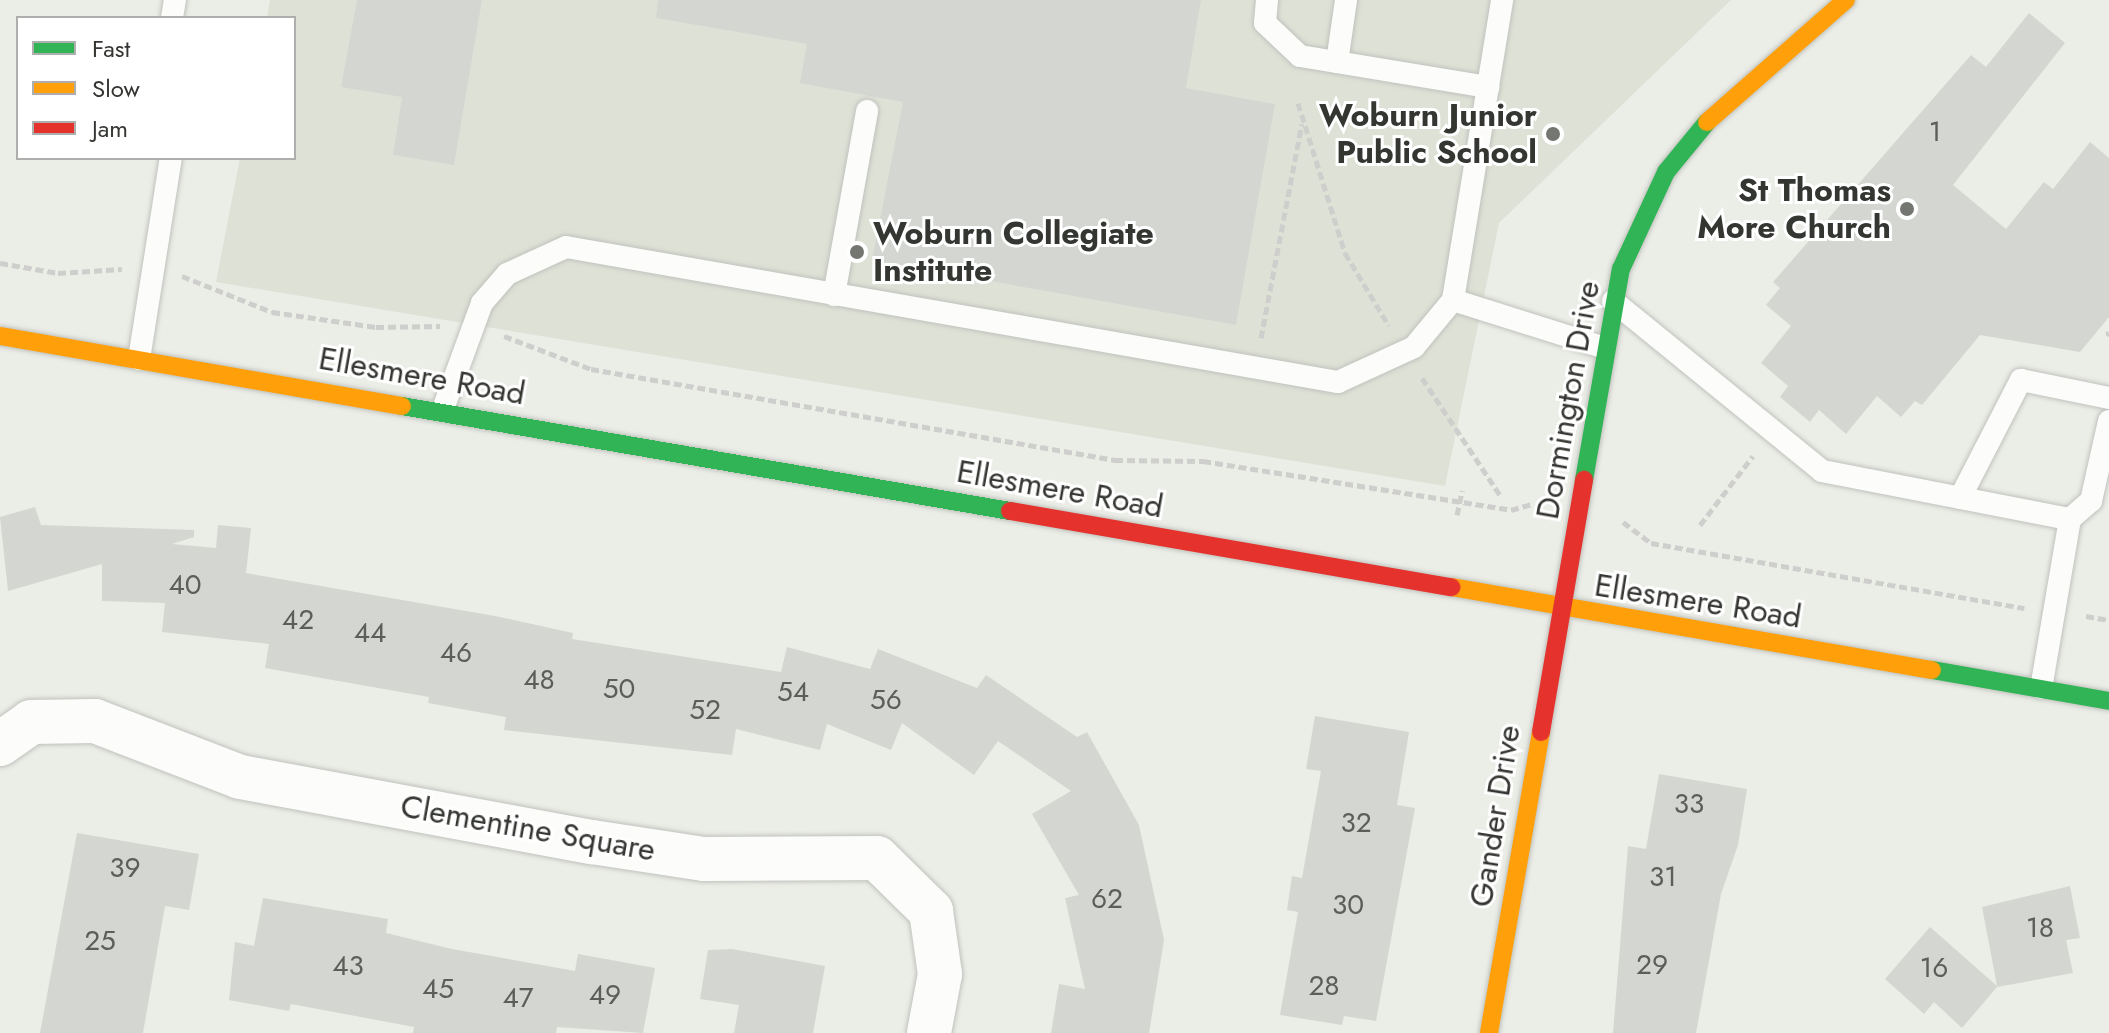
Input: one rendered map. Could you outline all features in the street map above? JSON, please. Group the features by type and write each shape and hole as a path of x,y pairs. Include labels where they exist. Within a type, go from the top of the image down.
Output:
{"main road":[{"name":"Dormington Drive","path":"1563,609 1612,300 1651,200 1690,142 1727,99 1846,0"},
{"name":"Ellesmere Road","path":"0,336 443,409 1563,609 2109,701"},
{"name":"Gander Drive","path":"1489,1033 1563,609"}],"street":[{"name":"Clementine Square","path":"0,744 31,722 95,721 240,777 592,842 704,859 877,858 931,911 940,974 929,1033"}],"lane":[{"path":"1267,0 1265,23 1300,56 1488,87"},
{"path":"1337,62 1346,0"},
{"path":"443,409 482,303 507,274 566,247 1254,371 1338,382 1405,352 1453,300 1502,0"},
{"path":"834,295 867,111"},
{"path":"139,359 158,267 171,160"},
{"path":"1453,300 1605,348"},
{"path":"1612,300 1822,471 2070,519"},
{"path":"1960,498 2021,380 2109,398"},
{"path":"2041,688 2070,519 2091,501 2109,421"}],"path":[{"path":"1298,103 1345,253 1405,352 1502,498"},
{"path":"1254,371 1302,121"},
{"path":"0,263 58,273 158,267 272,312 376,327 475,325 607,371 1115,460 1203,461 1511,510 1532,504"},
{"path":"1700,525 1773,431"},
{"path":"1457,515 1462,491"},
{"path":"1623,522 1651,543 2026,608 2055,601 2109,620"}],"shaded area":[{"name":"Woburn Collegiate Institute","path":"270,0 1731,0 1499,223 1445,486 216,282 240,160 296,160 296,16 267,16"}],"building":[{"path":"357,0 482,0 454,165 393,155 402,97 341,87"},
{"path":"658,0 1201,0 1186,88 1275,104 1236,325 872,260 903,102 800,83 807,44 656,18"},
{"name":"St Thomas More Church","path":"2029,13 2065,43 1953,185 2006,229 2044,182 2053,189 2090,142 2109,158 2109,317 2080,352 1980,335 1922,405 1915,401 1901,417 1877,396 1846,434 1819,410 1810,422 1780,397 1788,386 1761,363 1791,326 1766,305 1780,288 1773,282 1971,55 1986,67"},
{"path":"35,507 41,525 194,530 194,537 172,544 216,548 218,525 251,528 246,573 495,616 573,633 572,639 781,672 787,647 870,669 878,649 977,688 986,675 1077,737 1087,732 1139,825 1164,940 1149,1033 1051,1033 1059,984 1085,989 1065,898 1079,895 1032,814 1071,791 998,741 974,775 902,723 891,750 827,724 820,750 736,729 732,755 504,730 506,717 428,703 429,697 265,668 269,644 162,632 165,603 102,601 102,564 8,591 0,517"},
{"path":"1315,716 1409,732 1397,805 1415,808 1376,1021 1344,1016 1342,1025 1280,1015 1298,912 1287,910 1292,876 1302,878 1321,771 1306,769"},
{"path":"1659,774 1747,789 1738,845 1721,894 1696,1033 1613,1033 1628,846 1646,849"},
{"path":"77,833 199,854 189,910 165,906 143,1033 40,1033"},
{"path":"2070,886 2080,938 2066,940 2073,973 1997,987 1962,1028 1934,1002 1924,1014 1885,979 1930,927 1997,986 1982,907"},
{"path":"263,898 388,919 386,933 452,949 575,971 578,954 655,968 643,1033 557,1027 556,1033 413,1033 414,1027 291,1004 289,1011 229,1000 235,942 254,946"},
{"path":"732,949 825,966 813,1033 734,1033 739,1005 700,999 708,950"}],"traffic: fast":[{"path":"1584,480 1621,269 1666,172 1707,122"},
{"path":"402,406 1010,511"},
{"path":"1932,670 2109,701"}],"traffic: slow":[{"path":"1707,122 1846,0"},
{"path":"0,336 402,406"},
{"path":"1451,587 1932,670"},
{"path":"1489,1033 1541,732"}],"traffic: jam":[{"path":"1541,732 1584,480"},
{"path":"1010,511 1451,587"}],"place":[{"name":"Woburn Junior Public School","path":"1553,134"},
{"name":"St Thomas More Church","path":"1907,209"},
{"name":"Woburn Collegiate Institute","path":"857,252"}]}
